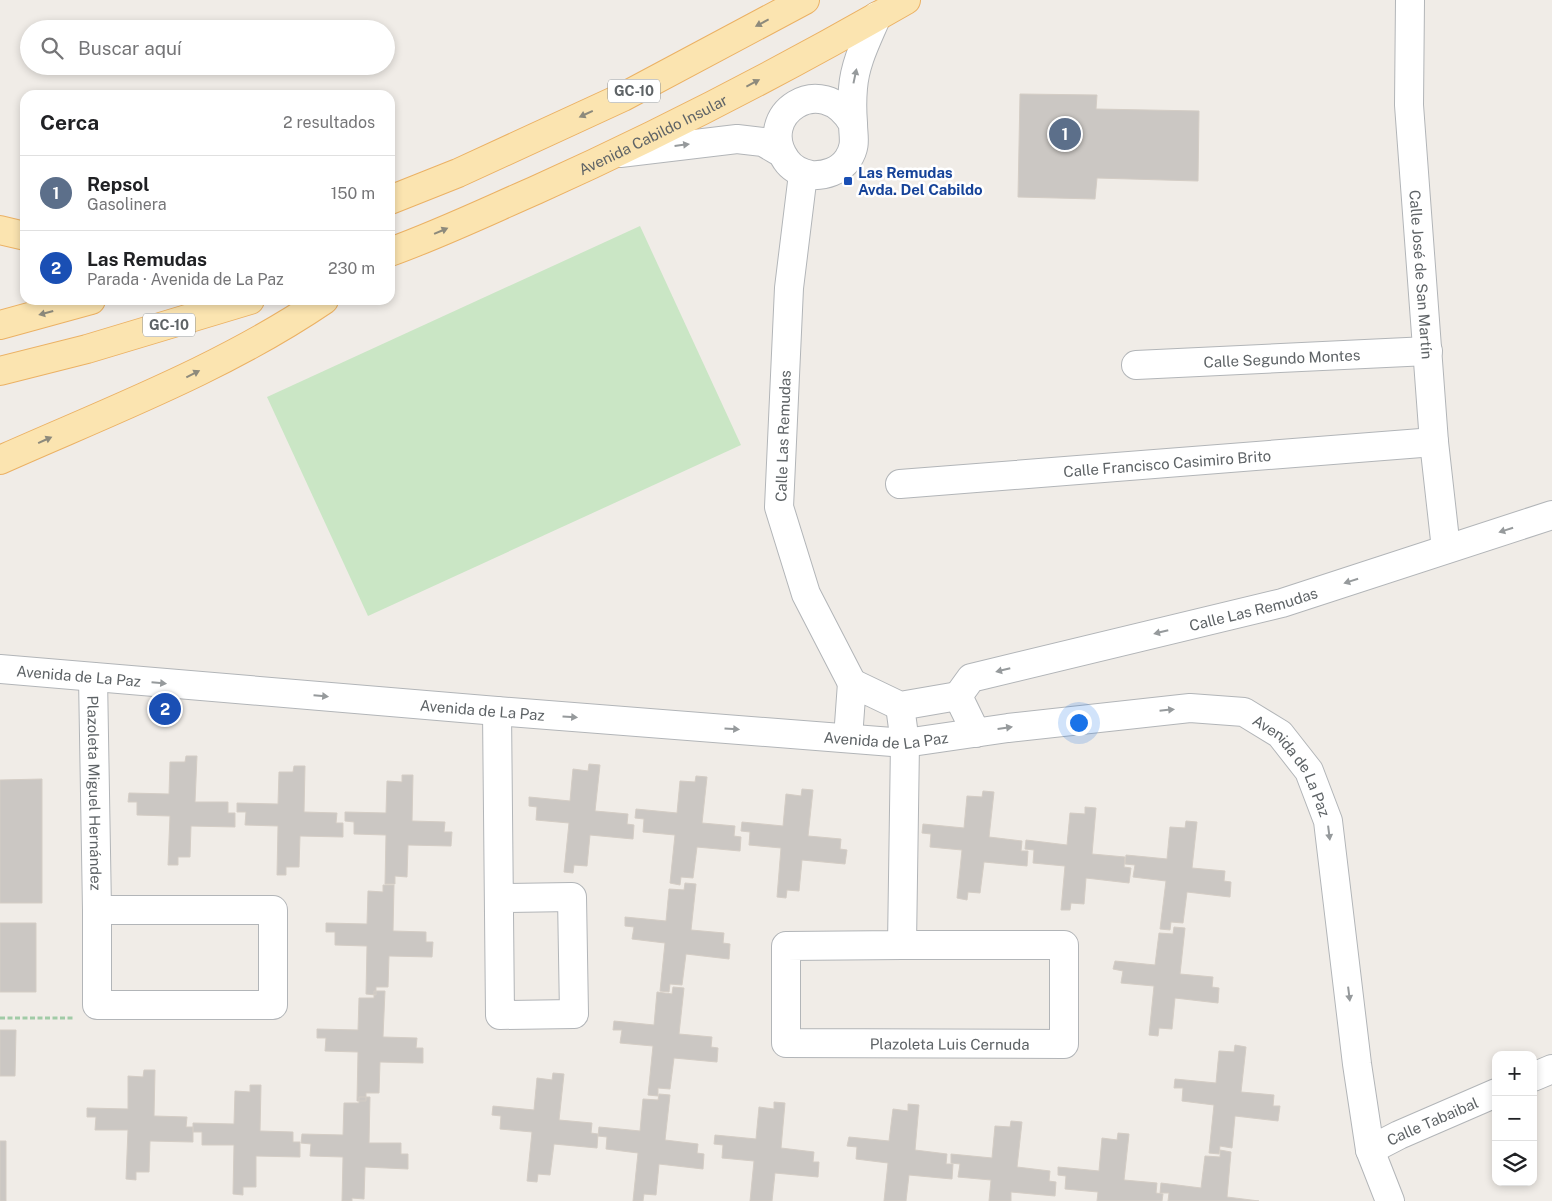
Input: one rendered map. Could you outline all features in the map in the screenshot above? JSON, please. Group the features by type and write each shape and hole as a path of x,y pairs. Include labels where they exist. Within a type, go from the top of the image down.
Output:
{"main road":[{"name":"GC-10","path":"395,198 458,172 623,97 805,0"},
{"name":"Avenida Cabildo Insular","path":"395,251 617,154 684,120 906,0"},
{"path":"0,230 20,235"},
{"path":"0,325 73,305"},
{"name":"GC-10","path":"0,371 87,350 234,305"},
{"path":"0,460 184,379 241,350 316,305"}],"street":[{"name":"Calle José de San Martín","path":"1410,0 1409,105 1434,442 1446,550"},
{"path":"852,124 853,88 860,54 877,16"},
{"path":"809,99 822,99 835,104 846,112 852,124 855,134 854,144 846,161 834,171 819,176 803,174 789,165 780,152 777,138 779,125 785,113 796,104 809,99"},
{"path":"617,154 737,139 763,142 780,152"},
{"name":"Calle Las Remudas","path":"803,174 789,288 779,507 806,594 852,683"},
{"name":"Calle Segundo Montes","path":"1136,365 1428,351"},
{"name":"Calle Francisco Casimiro Brito","path":"900,484 1434,442"},
{"name":"Calle Las Remudas","path":"958,696 971,678 1282,603 1552,515"},
{"name":"Avenida de La Paz","path":"0,670 905,743 1008,728 1190,708 1244,712 1280,734 1309,771 1328,821 1357,1064 1370,1150 1390,1201"},
{"name":"Plazoleta Miguel Hernández","path":"93,677 97,1005 273,1005 273,910 97,910"},
{"path":"848,738 852,683 900,706 958,696 976,732"},
{"path":"900,706 905,743 902,945"},
{"path":"497,711 500,1015 574,1014 572,897 499,898"},
{"name":"Plazoleta Luis Cernuda","path":"902,945 1064,945 1064,1044 786,1043 786,946 902,945"},
{"path":"1537,1075 1552,1069"},
{"name":"Calle Tabaibal","path":"1370,1150 1399,1135 1492,1095"}],"path":[{"path":"0,1018 77,1018"}],"green space":[{"path":"640,226 741,445 368,616 267,397"}],"building":[{"path":"1020,94 1097,95 1096,109 1199,111 1198,181 1097,178 1095,199 1018,197"},
{"path":"186,756 197,756 195,802 228,802 228,813 235,813 235,827 191,826 190,857 178,857 178,865 168,865 170,816 137,815 137,802 128,802 129,793 169,794 170,762 185,762"},
{"path":"589,764 600,765 595,811 628,814 627,824 634,825 633,839 590,835 587,866 574,865 573,873 564,872 569,823 536,820 537,807 529,806 529,797 570,801 573,769 588,771"},
{"path":"294,766 305,766 304,812 337,813 336,823 343,823 343,837 300,836 299,867 286,867 286,875 277,875 278,826 245,825 246,812 237,812 237,803 278,804 279,772 293,772"},
{"path":"402,775 413,775 412,821 445,822 444,832 452,832 451,846 408,845 407,877 395,876 395,884 385,884 386,835 354,834 354,822 345,821 345,812 386,813 387,781 402,782"},
{"path":"696,776 707,777 702,823 735,826 734,836 741,837 740,851 697,847 693,878 681,877 680,885 670,883 675,835 643,832 644,819 635,818 636,809 677,813 680,781 695,782"},
{"path":"42,779 42,903 0,903 0,780"},
{"path":"802,789 813,790 808,836 841,839 840,849 847,850 845,864 802,860 799,891 787,890 786,898 777,897 781,848 749,845 750,832 741,831 742,822 783,826 786,794 801,796"},
{"path":"983,791 994,792 989,837 1022,841 1021,851 1028,851 1027,866 984,862 980,893 968,892 967,900 957,898 962,850 930,847 931,834 922,833 923,824 964,828 967,796 982,797"},
{"path":"1085,807 1096,808 1092,854 1125,857 1124,867 1131,868 1129,883 1086,878 1084,904 1071,903 1070,910 1061,910 1065,866 1033,863 1034,850 1025,849 1026,840 1067,845 1070,813 1085,814"},
{"path":"1186,821 1197,822 1192,868 1225,871 1224,881 1231,882 1230,897 1187,892 1183,923 1171,922 1170,930 1160,929 1166,881 1133,877 1135,865 1125,864 1126,855 1167,859 1170,827 1185,828"},
{"path":"685,883 696,884 691,930 724,933 723,943 730,944 729,959 686,954 682,985 670,984 669,992 660,991 665,943 632,939 634,927 625,926 625,917 666,921 669,889 684,890"},
{"path":"383,885 394,885 393,931 426,932 426,942 433,942 432,957 389,956 388,987 376,987 376,995 366,994 367,946 335,945 335,932 326,932 326,923 367,924 368,891 383,892"},
{"path":"0,923 36,923 36,992 0,992"},
{"path":"1174,927 1185,928 1180,974 1213,977 1212,987 1219,988 1218,1003 1175,998 1172,1029 1159,1028 1158,1036 1149,1035 1154,986 1121,983 1123,971 1113,969 1115,961 1155,965 1159,933 1173,934"},
{"path":"673,987 684,988 679,1034 712,1037 711,1047 718,1048 717,1062 674,1058 670,1089 658,1088 658,1096 648,1095 653,1046 620,1043 622,1030 613,1030 614,1021 654,1025 657,992 672,994"},
{"path":"374,991 385,991 383,1037 417,1038 416,1048 423,1048 423,1063 380,1062 379,1093 366,1093 366,1101 357,1101 358,1052 325,1051 326,1038 317,1038 317,1029 358,1030 359,998 374,998"},
{"path":"0,1030 16,1030 15,1076 0,1076"},
{"path":"1235,1045 1246,1047 1241,1092 1274,1095 1273,1106 1280,1106 1278,1121 1235,1116 1232,1148 1220,1146 1219,1154 1209,1153 1214,1105 1182,1101 1183,1088 1174,1088 1175,1079 1216,1083 1219,1051 1234,1052"},
{"path":"144,1070 155,1070 154,1116 187,1117 186,1127 193,1127 193,1142 150,1141 149,1172 136,1172 136,1180 126,1179 128,1130 95,1130 96,1117 87,1117 87,1108 128,1109 128,1076 143,1077"},
{"path":"553,1073 564,1074 559,1120 592,1123 591,1133 598,1134 597,1148 554,1144 550,1175 538,1174 537,1182 527,1181 532,1132 500,1129 501,1116 492,1115 493,1106 534,1110 537,1078 552,1080"},
{"path":"250,1085 261,1085 260,1131 293,1132 293,1142 300,1142 300,1157 256,1156 256,1187 243,1187 243,1195 233,1194 234,1145 202,1145 202,1132 193,1132 193,1123 234,1124 235,1091 250,1092"},
{"path":"659,1094 670,1095 665,1140 698,1144 697,1153 704,1154 703,1169 659,1164 656,1195 644,1194 643,1201 633,1201 638,1153 606,1149 607,1137 598,1136 599,1127 640,1131 643,1099 658,1100"},
{"path":"359,1097 370,1097 369,1143 401,1143 401,1154 408,1154 408,1169 365,1167 364,1199 352,1198 352,1201 342,1201 343,1157 310,1156 311,1144 301,1143 302,1134 343,1135 344,1103 359,1103"},
{"path":"774,1102 785,1103 781,1148 814,1152 813,1162 819,1162 818,1177 775,1173 772,1201 750,1201 754,1161 722,1158 723,1145 714,1144 715,1135 756,1139 759,1107 774,1109"},
{"path":"908,1104 919,1105 915,1150 947,1154 946,1164 953,1164 952,1179 909,1175 906,1201 884,1201 888,1163 856,1159 857,1147 847,1146 849,1137 889,1141 893,1109 908,1111"},
{"path":"1011,1121 1022,1122 1017,1167 1050,1171 1049,1181 1056,1182 1055,1196 1011,1192 1011,1201 989,1201 991,1180 958,1177 960,1164 951,1163 951,1154 992,1158 995,1126 1010,1127"},
{"path":"1118,1133 1129,1134 1124,1180 1157,1183 1156,1193 1163,1194 1162,1201 1097,1201 1098,1192 1065,1189 1066,1176 1058,1175 1058,1167 1099,1171 1102,1138 1117,1140"},
{"path":"0,1141 6,1141 6,1201 0,1201"},
{"path":"1220,1150 1231,1152 1227,1197 1259,1201 1168,1201 1169,1193 1160,1193 1161,1183 1201,1188 1205,1156 1220,1157"}],"place":[{"name":"Repsol","path":"1065,134"},
{"name":"Las Remudas Avda. Del Cabildo","path":"848,181"},
{"name":"Las Remudas","path":"165,709"}]}
